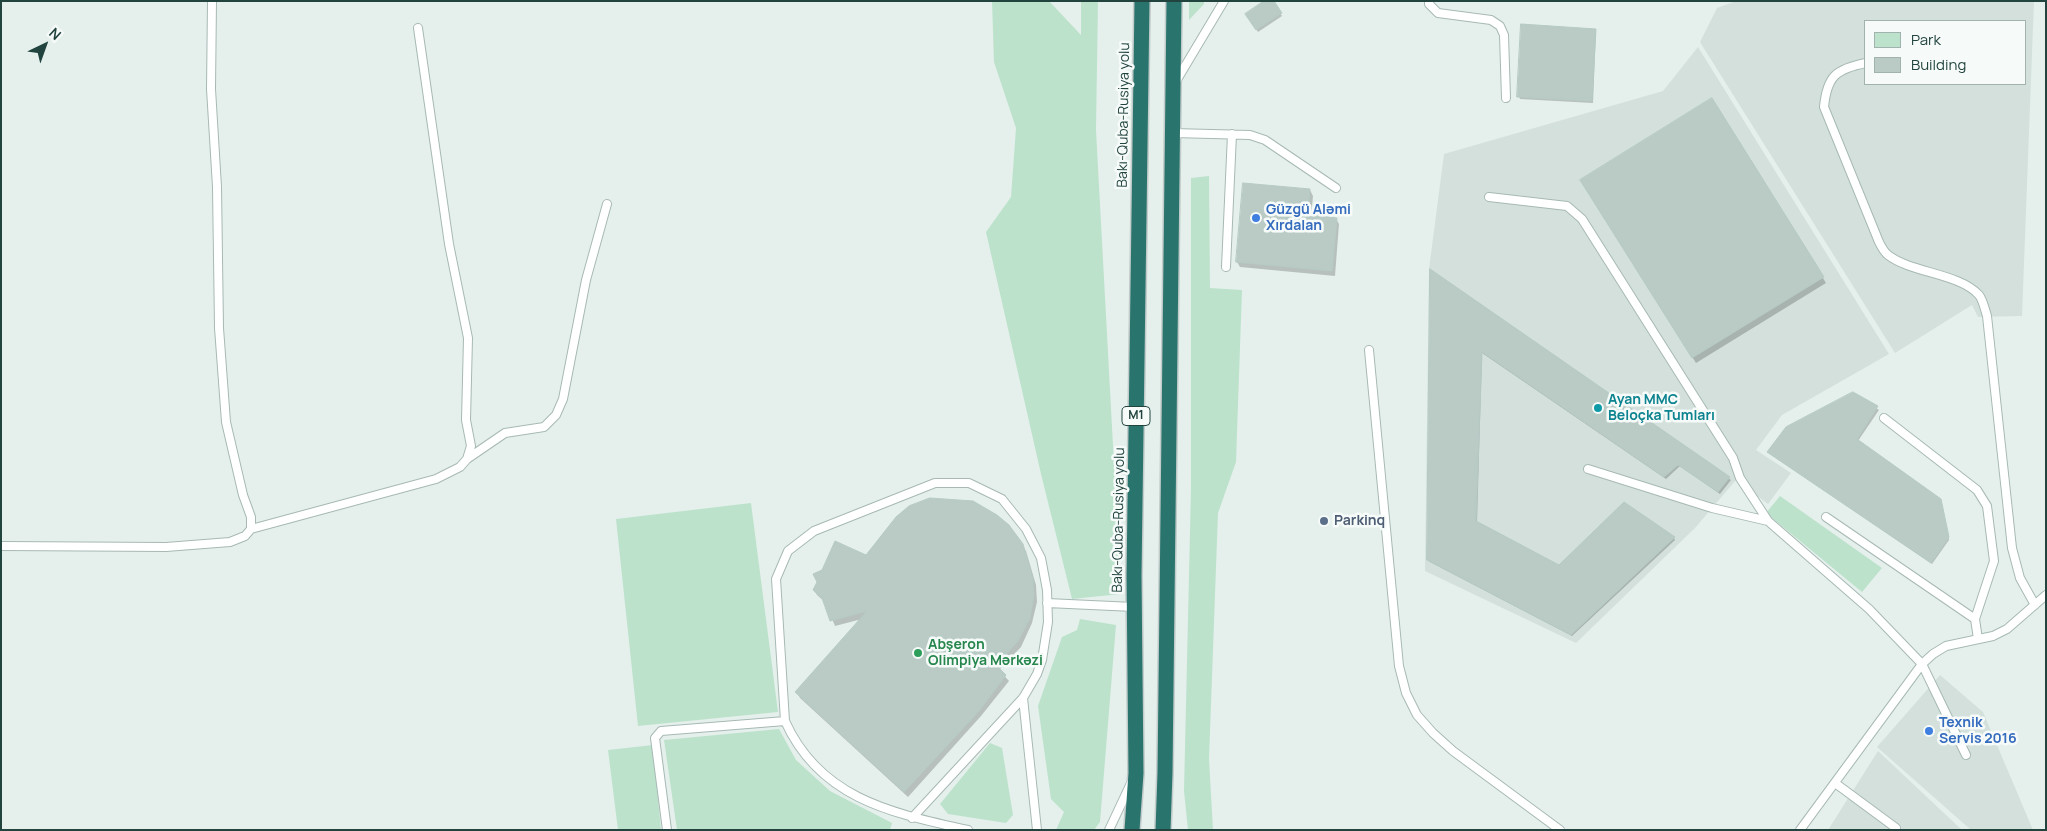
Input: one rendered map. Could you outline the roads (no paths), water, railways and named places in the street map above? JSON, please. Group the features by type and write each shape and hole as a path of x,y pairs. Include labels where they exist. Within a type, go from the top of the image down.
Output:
{"highway":[{"name":"Bakı-Quba-Rusiya yolu","path":"1132,830 1136,773 1134,607 1142,1"},
{"name":"M1","path":"1162,830 1165,773 1174,1"},
{"path":"1122,830 1136,773"},
{"path":"1165,773 1172,830"}],"lane":[{"path":"212,1 211,89 217,187 219,328 226,422 243,495 251,517 251,530"},
{"path":"1173,87 1224,1"},
{"path":"1429,1 1429,4 1438,13 1491,20 1500,26 1504,35 1506,98"},
{"path":"418,28 448,235 468,338 466,420 470,446 467,459"},
{"path":"1864,64 1842,69 1826,90 1824,107 1879,242 1886,254 1896,260 1972,289 1980,297 1987,316 2012,548 2020,578 2035,605"},
{"path":"1173,133 1250,135 1265,140 1336,188"},
{"path":"1226,267 1232,134"},
{"path":"1489,197 1567,206 1582,219 1733,458 1740,478 1768,521 1869,609 1922,664 1966,755"},
{"path":"1,546 166,547 230,542 245,536 251,530 436,478 460,467 467,459 505,433 544,427 556,415 563,399 586,280 606,204"},
{"path":"1370,350 1400,666 1406,693 1418,715 1453,751 1560,830"},
{"path":"1884,418 1976,490 1987,506 1994,560 1975,620 1978,639"},
{"path":"1588,469 1712,508 1768,521"},
{"path":"912,818 1023,698 1037,674 1042,660 1048,622 1041,558 1026,529 1002,498 970,483 935,483 814,531 788,551 776,579 785,721 792,737 805,756 817,770 833,783 870,802 912,818 968,830"},
{"path":"1826,517 1975,620"},
{"path":"1800,830 1922,664 1946,646 1993,636 2007,629 2046,595"},
{"path":"1047,603 1134,607"},
{"path":"1023,698 1036,830"},
{"path":"667,830 655,738 661,730 785,721"},
{"path":"1109,830 1136,773"},
{"path":"1835,783 1896,828"}],"place":[{"name":"Güzgü Aləmi Xırdalan","path":"1256,218"},
{"name":"Ayan MMC Beloçka Tumları","path":"1598,408"},
{"name":"Parkinq","path":"1324,521"},
{"name":"Abşeron Olimpiya Mərkəzi","path":"918,653"},
{"name":"Texnik Servis 2016","path":"1929,731"}]}
